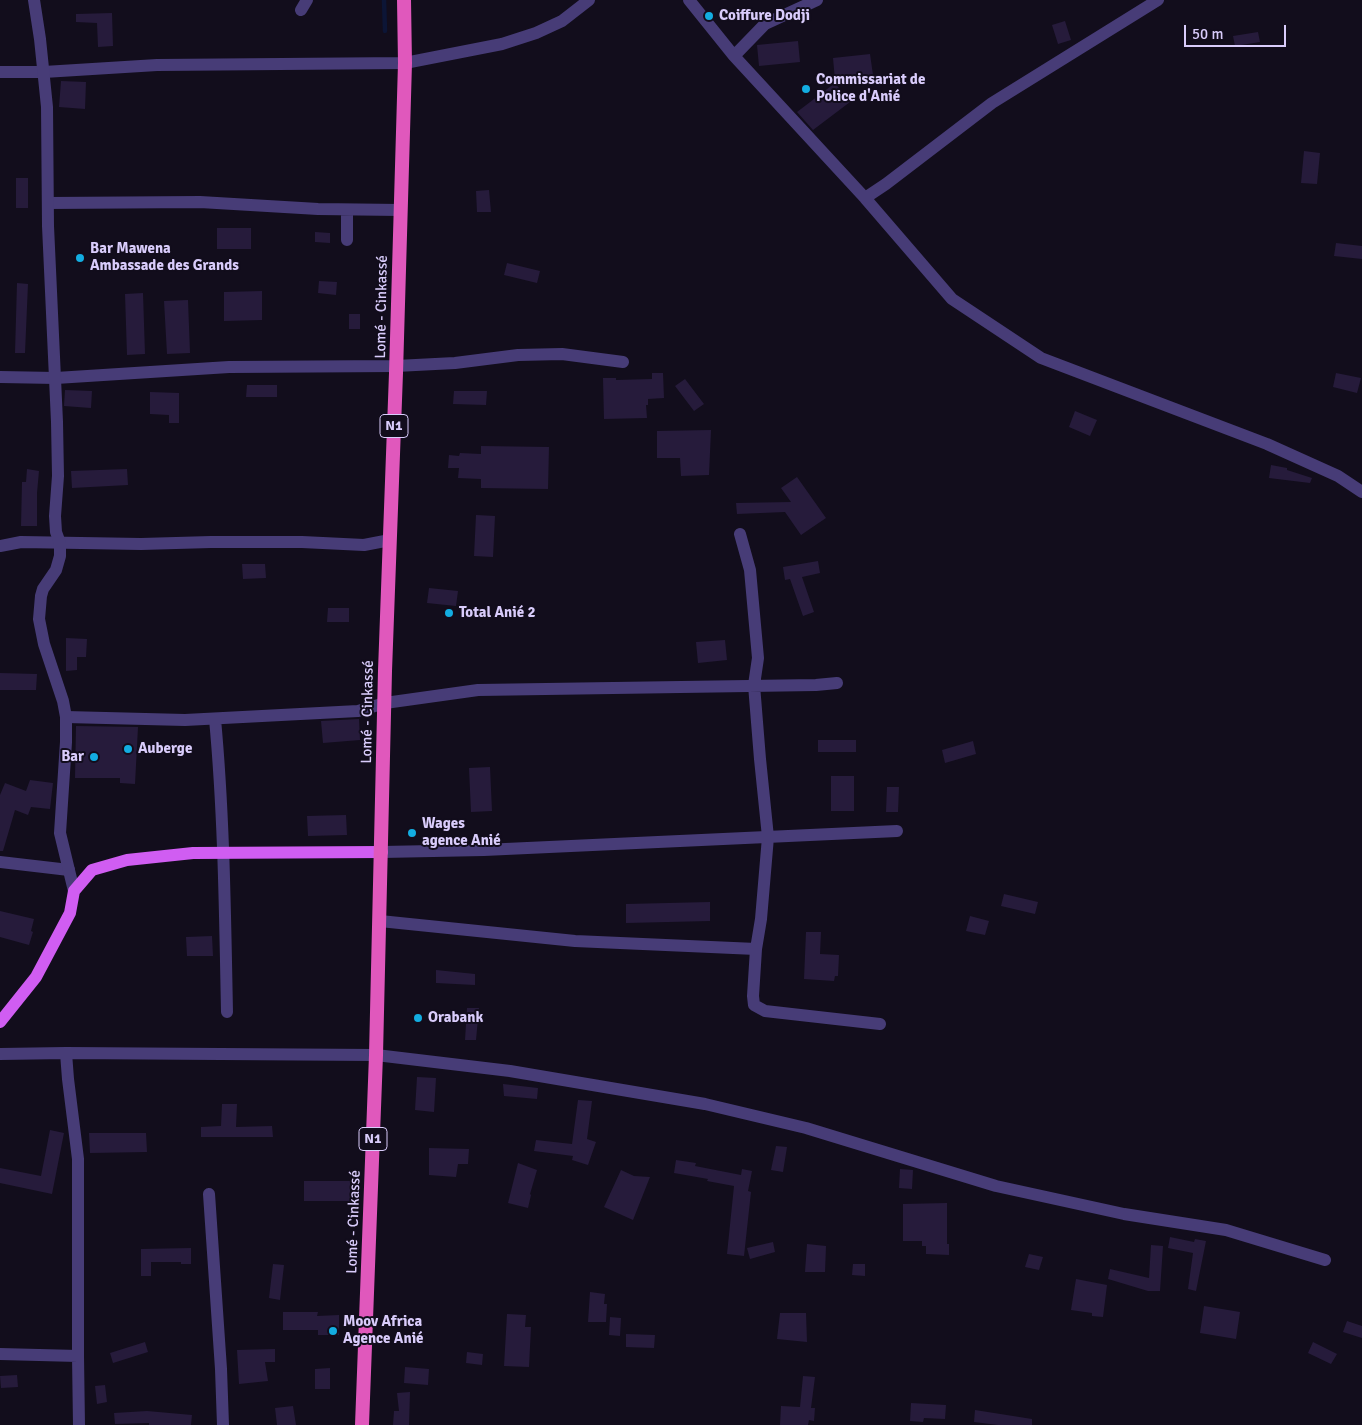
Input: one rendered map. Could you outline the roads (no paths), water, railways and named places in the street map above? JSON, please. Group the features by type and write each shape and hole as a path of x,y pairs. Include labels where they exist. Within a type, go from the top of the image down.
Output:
{"highway":[{"name":"Lomé - Cinkassé","path":"362,1425 380,920 405,63 404,0"}],"main road":[{"path":"0,1022 36,977 70,913 74,892 92,870 118,863 193,853 382,852"}],"street":[{"path":"34,0 47,107 50,304 56,378 58,476 55,516 56,532 60,543 60,556 56,570 40,596 39,619 44,644 63,701 66,718 60,833 74,892"},
{"path":"0,72 44,72 157,65 405,63 502,44 536,33 562,21 589,0"},
{"path":"688,0 734,56 865,198 952,299 1042,358 1267,444 1338,476 1362,492"},
{"path":"734,56 766,24 817,0"},
{"path":"865,198 992,103 1158,0"},
{"path":"48,203 200,202 347,210 400,210"},
{"path":"347,210 347,240"},
{"path":"0,377 56,378 229,367 396,366 562,354 623,362"},
{"path":"740,534 750,570 758,658 754,685 768,837 761,919 756,949 754,1006 765,1012 880,1024"},
{"path":"0,546 21,542 141,544 302,542 364,545 390,540"},
{"path":"66,718 185,720 358,711 385,703 478,690 816,685 837,683"},
{"path":"215,719 220,769 224,853 227,1012"},
{"path":"382,852 493,849 897,831"},
{"path":"0,862 69,870"},
{"path":"380,920 575,941 756,949"},
{"path":"66,1053 78,1159 79,1425"},
{"path":"0,1054 376,1055 510,1072 705,1104 806,1128 996,1186 1124,1214 1226,1230 1325,1260"},
{"path":"209,1194 223,1425"},
{"path":"0,1354 78,1356"}],"waterway":[{"path":"384,0 385,31"}],"place":[{"name":"Coiffure Dodji","path":"709,16"},
{"name":"Commissariat de Police d'Anié","path":"806,89"},
{"name":"Bar Mawena Ambassade des Grands","path":"80,258"},
{"name":"Total Anié 2","path":"449,613"},
{"name":"Auberge","path":"128,749"},
{"name":"Bar","path":"94,757"},
{"name":"Wages agence Anié","path":"412,833"},
{"name":"Orabank","path":"418,1018"},
{"name":"Moov Africa Agence Anié","path":"333,1331"}]}
